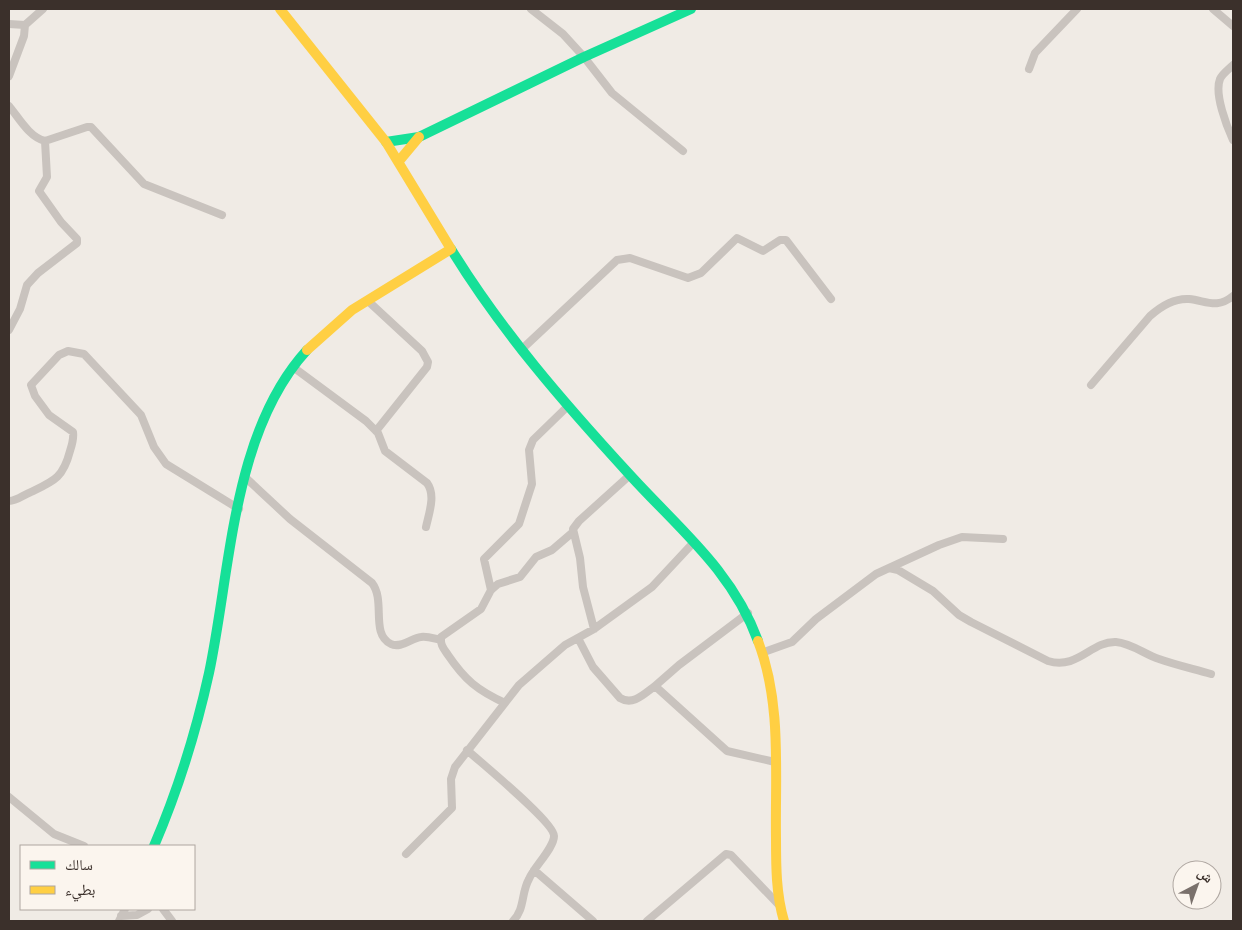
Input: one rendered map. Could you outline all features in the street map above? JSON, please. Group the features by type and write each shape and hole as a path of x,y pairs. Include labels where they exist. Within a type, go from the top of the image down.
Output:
{"street":[{"path":"9,76 24,36 25,25 43,9"},
{"path":"280,9 386,142 482,298 521,350 568,406 724,576 748,613 764,652 774,700 776,859 780,905 784,921"},
{"path":"532,9 555,27 584,57 612,93 683,151"},
{"path":"386,142 418,137 584,57 691,9"},
{"path":"1029,69 1035,53 1077,9"},
{"path":"1214,9 1233,26"},
{"path":"9,24 25,25"},
{"path":"1233,65 1220,82 1222,113 1233,140"},
{"path":"9,106 26,128 39,140 45,142 87,126 91,127 144,184 222,215"},
{"path":"399,161 418,137"},
{"path":"9,330 20,310 27,285 38,273 77,243 77,239 61,222 39,191 47,177 45,142"},
{"path":"521,350 617,260 630,258 688,278 701,273 738,238 763,251 780,240 786,240 831,299"},
{"path":"154,845 171,808 197,723 214,649 239,509 255,442 267,411 293,367 325,333 368,301 451,249"},
{"path":"1091,385 1150,316 1161,307 1186,299 1217,304 1233,296"},
{"path":"368,301 422,351 428,362 427,367 376,431"},
{"path":"9,501 20,498 53,482 62,474 74,436 73,432 49,415 35,396 31,385 59,355 68,351 76,351 84,354 141,415 154,447 166,464 239,509"},
{"path":"293,367 350,408 376,431 385,451 429,485 431,499 426,527"},
{"path":"491,590 484,560 518,524 532,484 530,444 537,434 568,406"},
{"path":"441,640 446,633 481,608 491,590 503,581 520,577 536,557 552,550 573,532 579,521 630,475"},
{"path":"246,478 290,520 372,583 379,597 380,631 388,642 398,645 423,637 441,640"},
{"path":"573,532 579,553 583,587 594,629"},
{"path":"764,652 792,642 816,618 876,574 939,545 962,537 1003,539"},
{"path":"406,854 452,808 451,779 455,766 519,685 544,662 656,584 694,542"},
{"path":"889,568 898,570 933,591 959,615 1048,661 1059,664 1068,663 1107,644 1118,642 1159,659 1211,674"},
{"path":"578,638 594,668 620,698 625,701 634,700 748,613"},
{"path":"441,640 442,645 465,678 487,694 505,702"},
{"path":"654,686 727,751 775,762"},
{"path":"467,750 542,816 553,830 552,843 534,870 524,890 520,911 513,921"},
{"path":"9,797 54,834 82,845"},
{"path":"647,921 726,854 731,855 780,905"},
{"path":"534,870 593,921"},
{"path":"122,915 137,915 146,910"},
{"path":"164,910 172,921"}],"traffic: fast":[{"path":"386,142 419,137 584,57 691,9"},
{"path":"451,249 491,309 558,394 630,475 703,552 719,572 734,593 758,641"},
{"path":"154,845 179,782 204,695 238,503 249,461 263,420 282,383 307,350"}],"traffic: slow":[{"path":"280,9 386,142 451,249"},
{"path":"399,161 419,137"},
{"path":"307,350 352,310 451,249"},
{"path":"758,641 766,665 774,713 776,738 776,869 779,901 784,921"}]}
